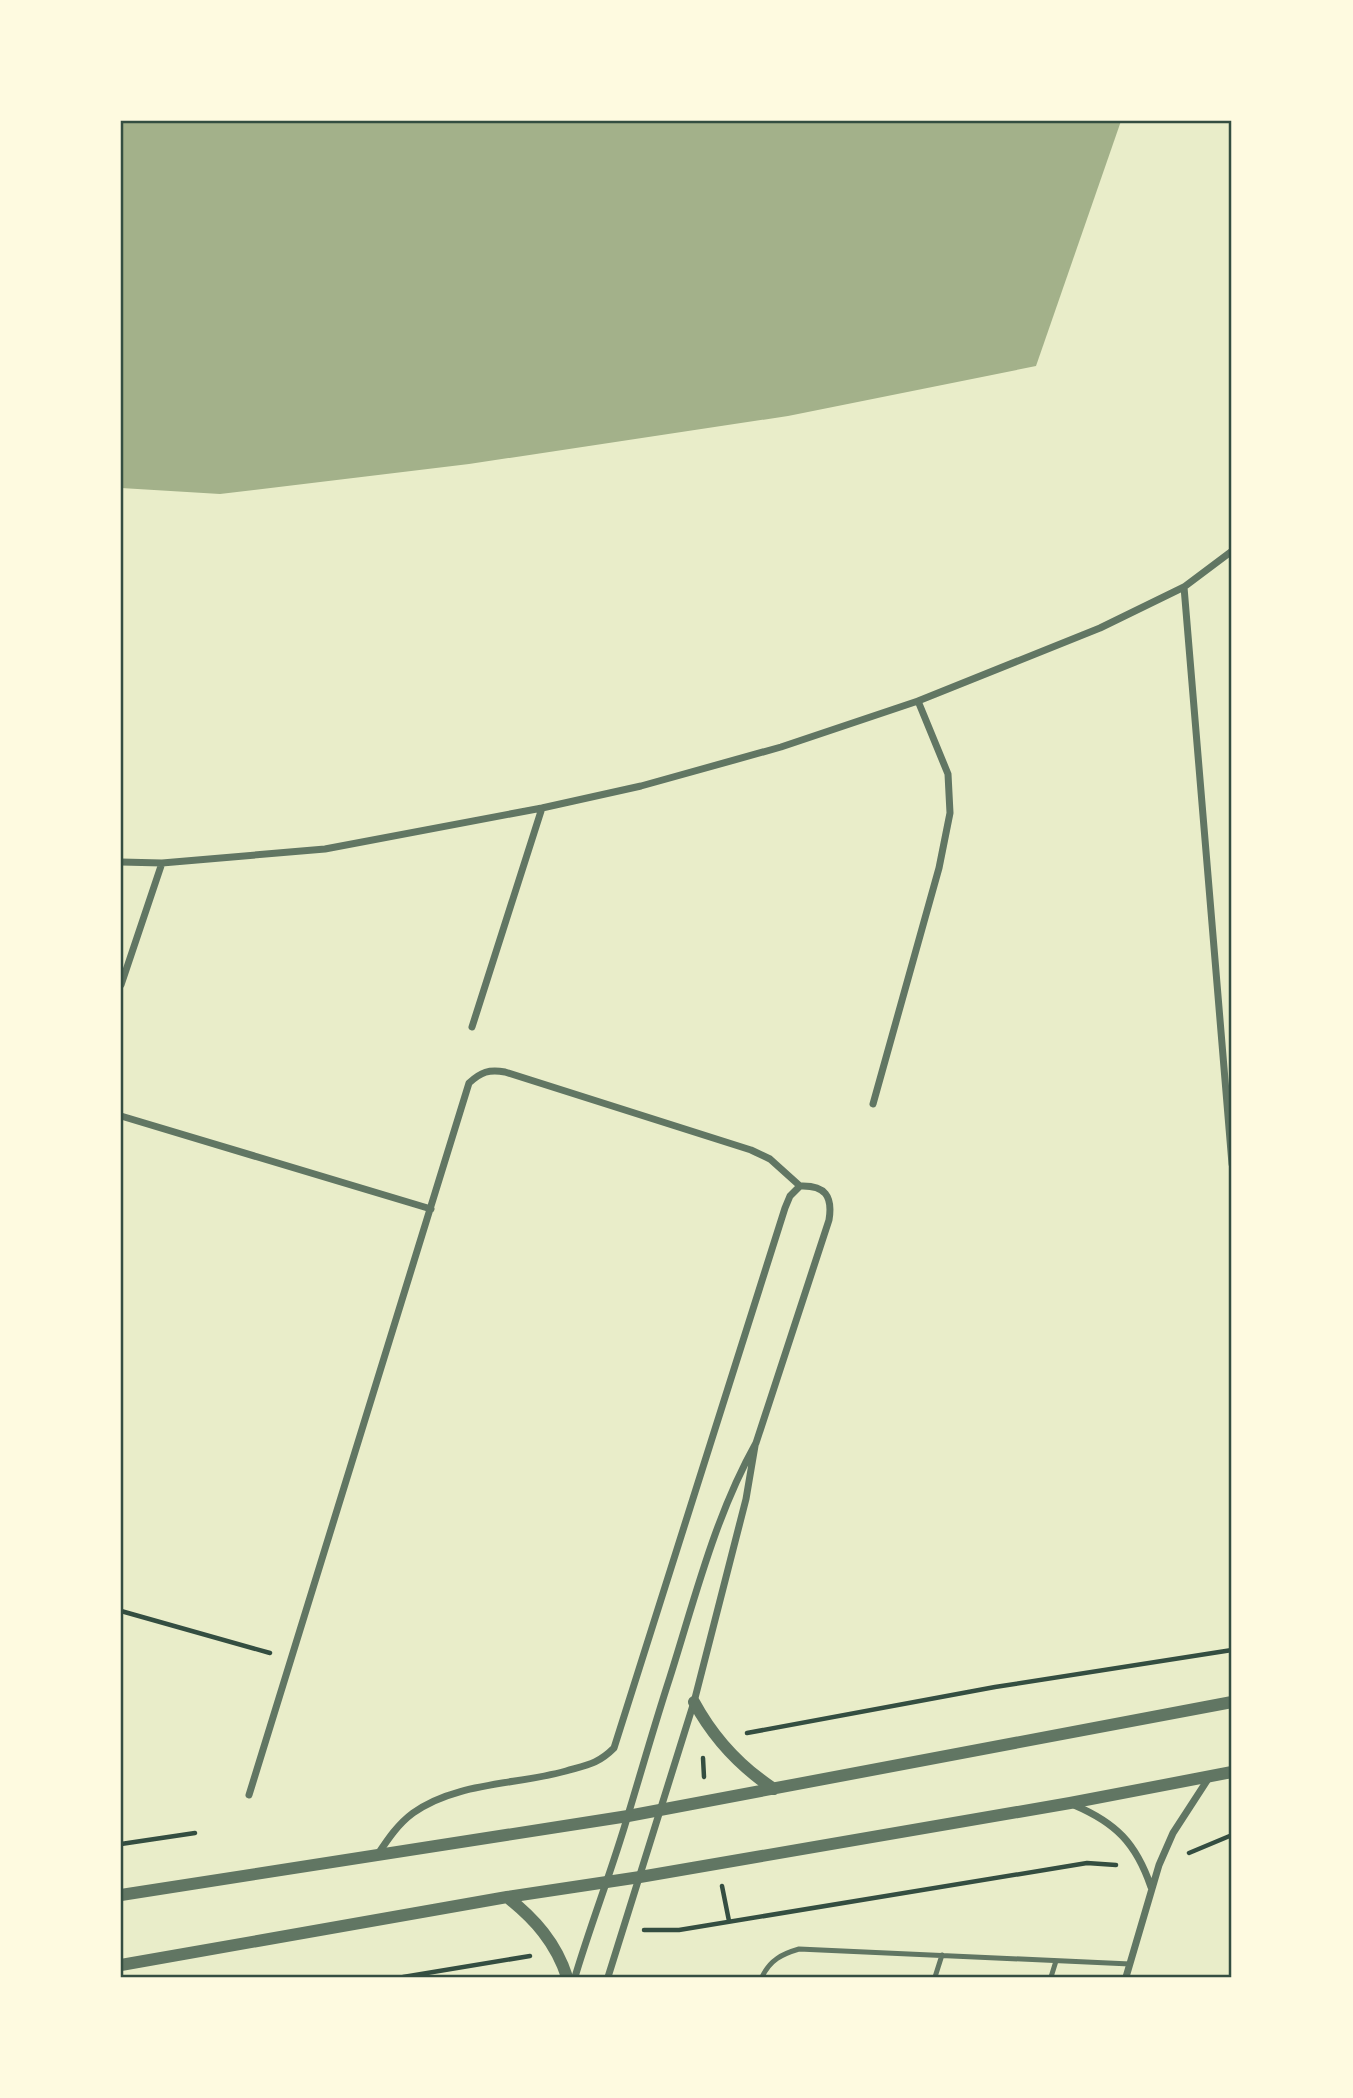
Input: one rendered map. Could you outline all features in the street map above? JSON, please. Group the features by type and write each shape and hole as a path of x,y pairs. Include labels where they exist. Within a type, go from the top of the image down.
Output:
{"street":[{"path":"121,862 162,863 325,849 542,808 641,786 768,750 918,701 1100,628 1184,587 1232,551"},
{"path":"1184,587 1229,1093 1232,1164"},
{"path":"873,1104 939,869 950,813 948,774 918,701"},
{"path":"472,1027 542,808"},
{"path":"121,985 162,863"},
{"path":"249,1795 469,1083 479,1074 492,1070 751,1150 770,1159 800,1186 814,1186 826,1194 831,1207 829,1220 755,1443 738,1473 713,1540 575,1977"},
{"path":"121,1116 431,1209"},
{"path":"378,1854 393,1832 411,1814 434,1801 458,1793 563,1772 602,1760 614,1748 785,1208 790,1196 800,1186"},
{"path":"608,1977 694,1702 740,1526 753,1468 755,1443"},
{"path":"121,1895 628,1816 1232,1701"},
{"path":"694,1702 707,1725 738,1763 774,1789"},
{"path":"121,1965 1070,1803 1232,1772"},
{"path":"1126,1977 1159,1865 1173,1833 1210,1776"},
{"path":"1070,1803 1101,1816 1126,1839 1144,1867 1151,1887"},
{"path":"507,1897 539,1926 552,1943 567,1977"}],"lane":[{"path":"762,1977 766,1968 781,1955 799,1949 1130,1964"},
{"path":"935,1977 942,1955"},
{"path":"1051,1977 1056,1961"}],"path":[{"path":"121,1611 291,1659"},
{"path":"705,1802 702,1759 744,1734 995,1687 1232,1650"},
{"path":"121,1844 195,1833"},
{"path":"1159,1865 1232,1835"},
{"path":"623,1930 679,1930 1087,1863 1144,1867"},
{"path":"717,1864 729,1921"},
{"path":"403,1977 539,1954 552,1943"}],"shaded area":[{"path":"121,121 1121,121 1036,366 788,416 469,464 220,494 121,488"}]}
